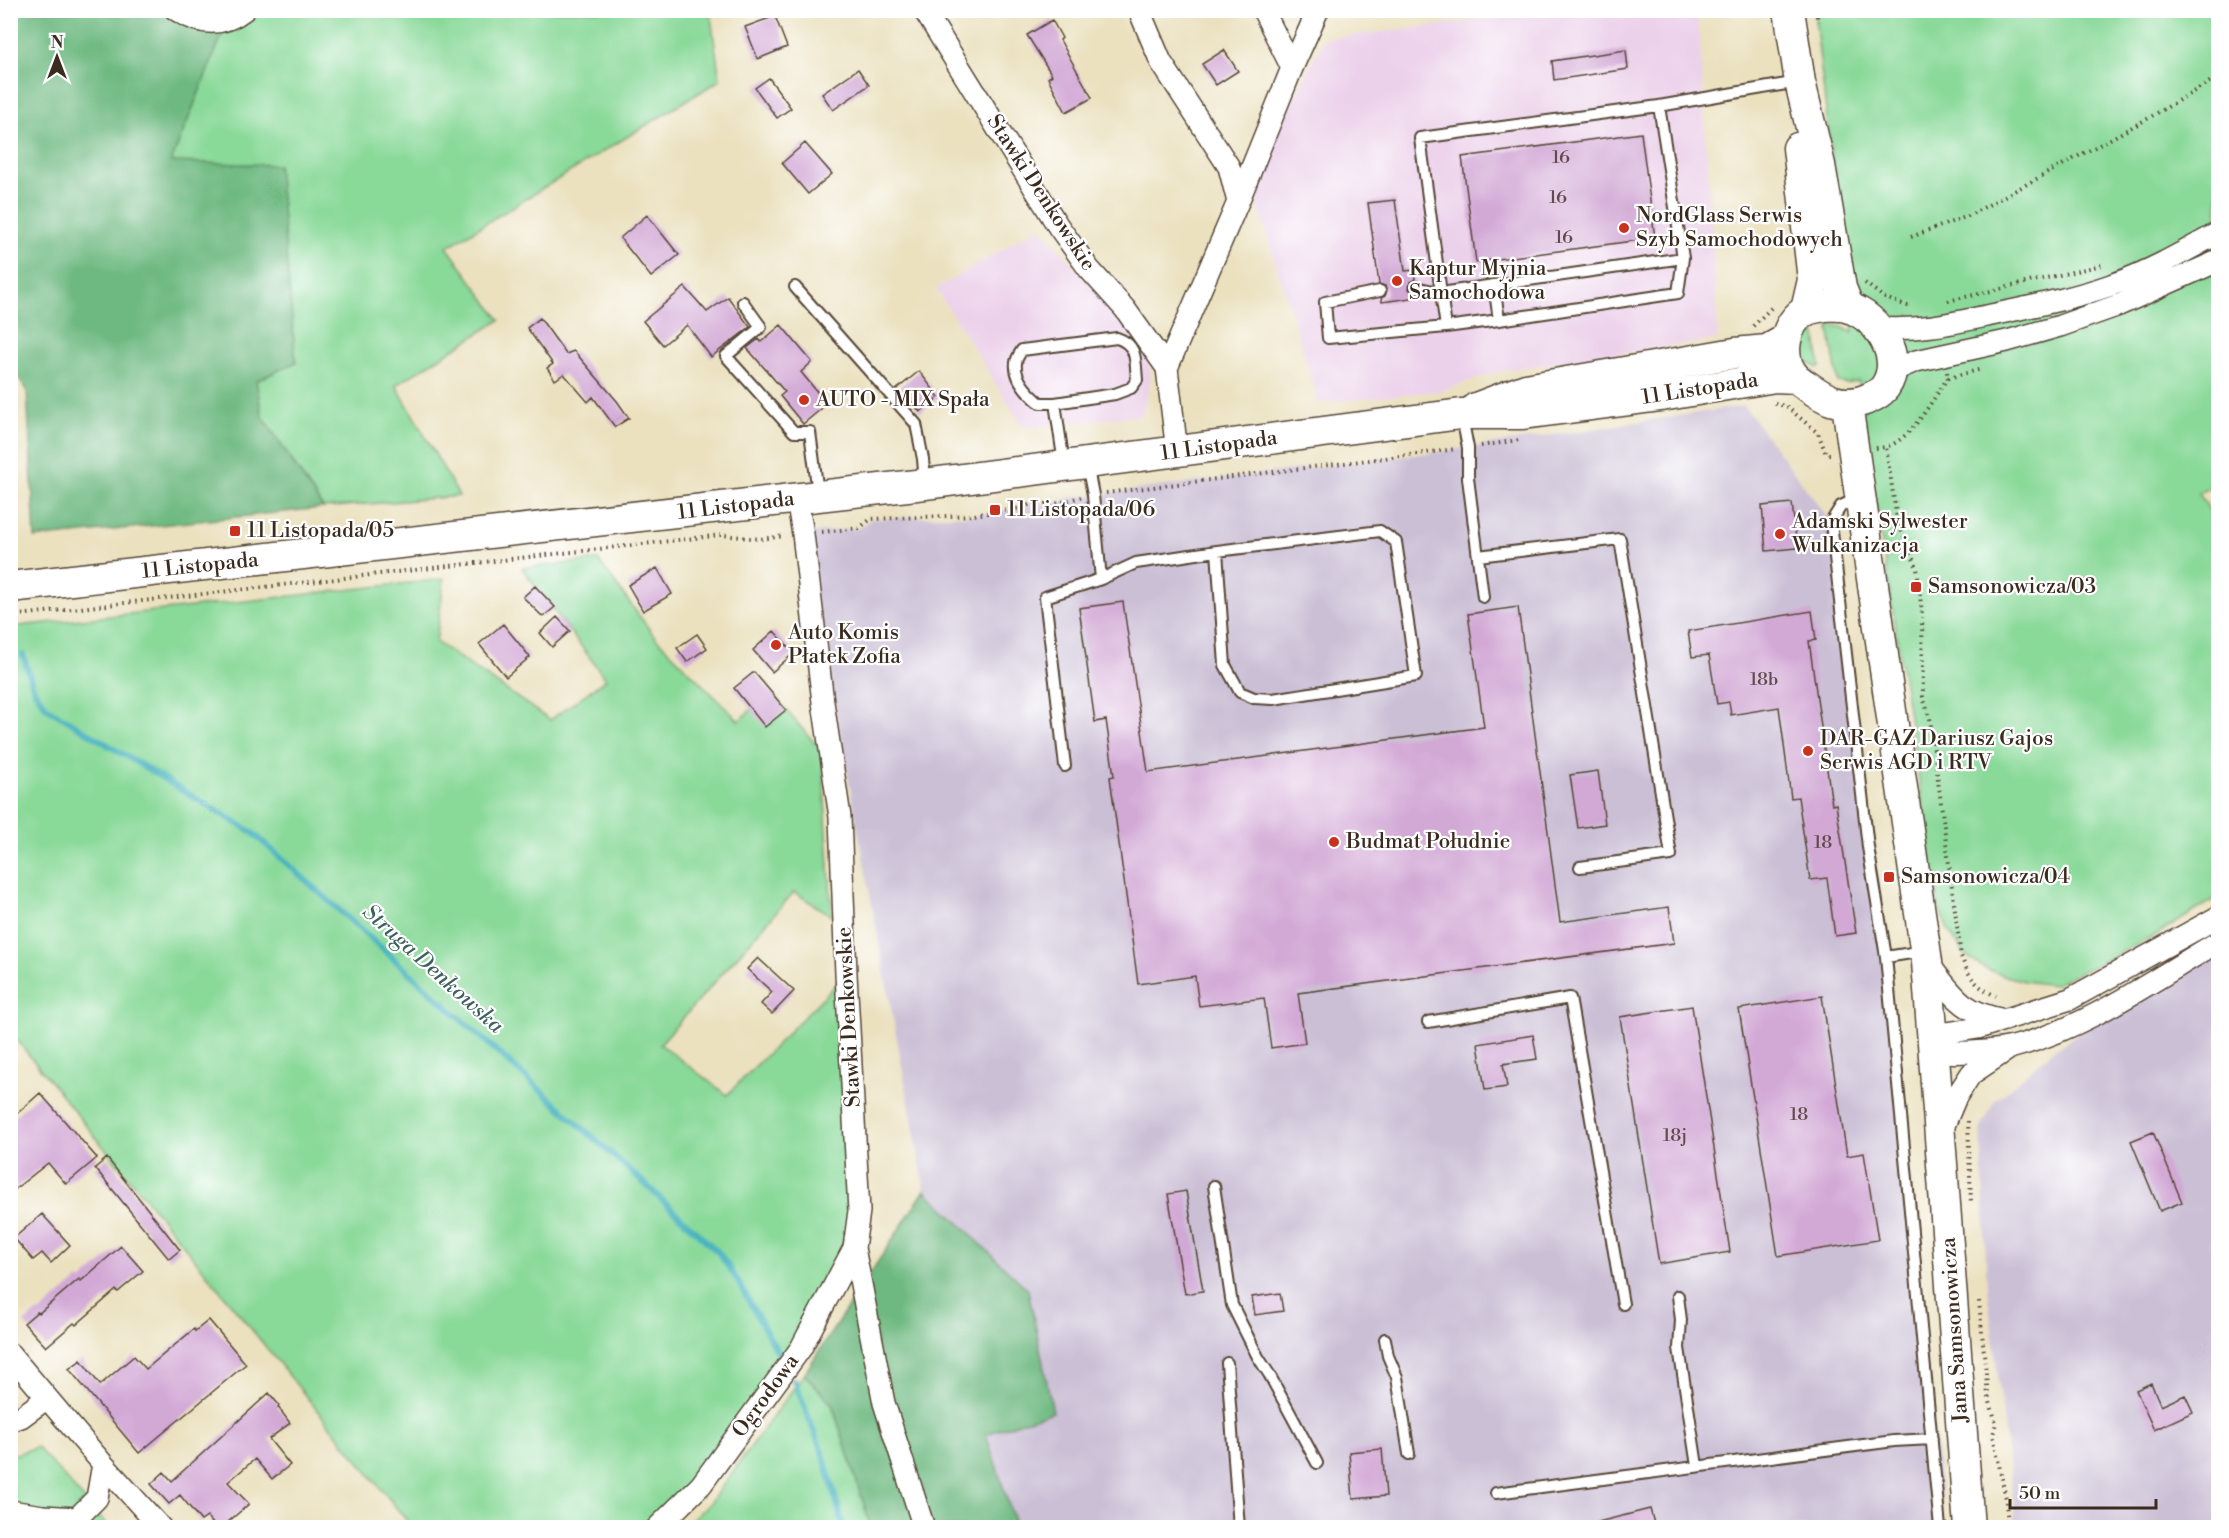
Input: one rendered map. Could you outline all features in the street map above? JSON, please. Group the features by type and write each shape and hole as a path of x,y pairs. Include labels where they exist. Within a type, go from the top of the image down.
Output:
{"street":[{"path":"176,10 190,19 216,24 244,10"},
{"name":"Stawki Denkowskie","path":"924,10 1058,226 1089,269 1125,309 1167,368 1177,452"},
{"path":"1139,10 1161,62 1229,167 1238,202"},
{"path":"1263,10 1292,68"},
{"name":"Stawki Denkowskie","path":"1167,368 1318,10"},
{"path":"1790,10 1800,82 1820,165 1841,288 1849,308"},
{"path":"1800,82 1796,136 1813,280 1806,310 1789,329 1785,340 1787,357 1796,378 1826,399 1847,405 1870,398 1884,388 1892,371 1893,360 1889,346 1878,328 1862,314 1849,308 1825,306 1806,310"},
{"path":"1878,328 1905,330 1940,326 2050,302 2112,285 2171,259 2218,233"},
{"path":"1892,371 1916,361 2007,341 2060,326 2119,305 2218,261"},
{"name":"11 Listopada","path":"1461,414 1526,389 1734,353 1767,350 1785,340"},
{"name":"11 Listopada","path":"10,587 807,498 1076,466 1461,414 1523,414 1661,396 1775,377 1796,378"},
{"name":"Jana Samsonowicza","path":"1847,405 1926,956 1970,1527"},
{"name":"Stawki Denkowskie","path":"807,498 803,534 823,702 840,817 859,1211 854,1248 884,1403 924,1527"},
{"path":"1934,1044 2070,999 2211,920"},
{"name":"Jana Samsonowicza","path":"1941,1132 1956,1097 1971,1074 2013,1047 2100,1012 2217,947"},
{"name":"Jana Samsonowicza","path":"1926,956 1957,999 1968,1009 2006,1020"},
{"name":"Jana Samsonowicza","path":"1934,1044 1967,1053 2013,1047"},
{"name":"Ogrodowa","path":"657,1527 701,1485 801,1348 854,1248"},
{"path":"10,1354 103,1464 162,1527"},
{"path":"10,1421 21,1417 47,1398"},
{"path":"10,1511 77,1518 97,1498 103,1464"}],"lane":[{"path":"1446,327 1420,138 1659,106 1782,83 1800,82"},
{"path":"1380,291 1324,302 1328,338 1446,327 1678,293 1683,258 1659,106"},
{"path":"1416,286 1441,293 1683,258"},
{"path":"1494,285 1499,320"},
{"path":"795,286 916,424 925,484"},
{"path":"743,302 761,327 726,356 794,432 810,432 807,498"},
{"path":"1117,338 1127,341 1133,350 1137,380 1131,388 1115,394 1055,403 1040,403 1028,393 1018,377 1016,363 1022,350 1117,338"},
{"path":"1055,403 1076,466 1093,495 1101,579"},
{"path":"1461,414 1468,448 1468,478 1482,597"},
{"path":"1860,498 1841,506 1831,522 1868,847 1886,957 1940,1527"},
{"path":"1065,766 1045,597 1101,579 1136,563 1217,551 1380,531 1396,542 1416,676 1273,699 1254,698 1240,692 1225,665 1217,551"},
{"path":"1478,556 1620,540 1671,855 1580,867"},
{"path":"2211,920 2217,947"},
{"path":"1886,957 1926,956"},
{"path":"1428,1022 1570,998 1623,1304"},
{"path":"1214,1186 1232,1305 1317,1463"},
{"path":"1677,1296 1681,1320 1679,1348 1697,1466"},
{"path":"1385,1339 1388,1356 1397,1377 1409,1454"},
{"path":"1227,1363 1239,1527"},
{"path":"1496,1493 1894,1441 1932,1439"}],"path":[{"path":"1816,10 1819,33"},
{"path":"1911,237 1968,216 2147,119 2218,77"},
{"path":"1947,302 2112,262"},
{"path":"1857,277 1885,298 1911,307 1919,306"},
{"path":"1748,328 1756,326 1779,300"},
{"path":"1773,402 1787,407 1818,434 1826,454 1886,447 1897,443 1910,432 1948,378 1945,355"},
{"path":"10,616 722,535 760,539 859,528 871,519 974,515 1022,508 1037,502 1051,505 1070,498 1527,439"},
{"path":"1886,447 1897,520 1917,568 1922,614 1923,697 1930,719 1961,956 1969,977 1985,991 2004,999 2006,1020"},
{"path":"1968,1116 1971,1205"},
{"path":"1978,1294 1988,1395 1996,1423 1994,1435 2006,1499 2008,1527"}],"shaded area":[{"path":"1555,11 1698,11 1718,339 1500,371 1441,391 1319,403 1251,184 1324,39"},
{"path":"1040,227 1118,317 1149,362 1151,378 1142,415 1024,428 936,289"},
{"path":"1744,406 1831,522 1886,957 1944,1527 1016,1527 986,1433 1053,1412 1028,1290 925,1190 803,534 859,528 871,519 974,515 1021,508 1037,502 1051,505 1070,498 1468,448"},
{"path":"2218,942 2218,1527 2015,1527 1987,1289 1981,1128 1994,1102 2055,1049"}],"green space":[{"path":"10,11 242,11 228,20 171,162 278,165 296,362 256,381 262,416 323,508 35,538 27,390 10,365"},
{"path":"244,11 710,11 720,80 447,247 500,320 396,385 459,496 323,508 262,416 256,381 296,362 171,162 228,20"},
{"path":"1814,11 2218,11 2218,483 2199,493 2218,524 2218,897 2151,938 2054,985 2024,981 1984,968 1965,955 1948,930 1939,909 1859,381 1847,384 1838,382 1829,328 1831,325 1842,327 1853,333"},
{"path":"1814,332 1820,367 1818,368 1802,360 1804,344"},
{"path":"598,560 655,637 739,721 770,692 822,751 832,916 794,892 660,1044 727,1095 846,974 859,1211 801,1348 657,1527 412,1527 11,1033 10,627 444,579 436,642 550,720 606,679 522,568"},
{"path":"925,1190 1028,1290 1053,1412 986,1434 1016,1527 871,1527 832,1404 804,1374"},
{"path":"804,1374 832,1404 871,1527 683,1528 710,1503"},
{"path":"37,1447 109,1527 11,1527 10,1456"}],"building":[{"path":"775,16 787,47 758,59 745,27"},
{"path":"1052,20 1062,38 1060,40 1092,98 1066,112 1048,78 1052,75 1027,35"},
{"path":"1224,50 1238,71 1216,85 1202,64"},
{"path":"1626,50 1628,69 1554,80 1552,61"},
{"path":"858,69 869,85 833,110 822,94"},
{"path":"769,78 791,108 777,118 755,88"},
{"path":"1641,133 1655,238 1476,262 1462,157"},
{"path":"805,143 832,174 808,194 782,163"},
{"path":"1395,200 1405,271 1414,270 1415,280 1410,282 1409,289 1418,297 1382,302 1381,298 1385,296 1387,290 1385,286 1379,284 1368,203"},
{"path":"647,215 679,255 651,277 620,238"},
{"path":"685,287 707,312 728,297 750,327 711,357 687,325 663,345 643,321"},
{"path":"540,318 566,354 574,351 629,418 615,427 593,397 588,402 564,374 555,380 547,368 553,364 527,328"},
{"path":"781,325 812,362 801,372 827,404 803,424 780,396 785,392 747,348 759,339 761,342"},
{"path":"919,371 939,397 920,412 909,398 906,401 896,390"},
{"path":"1792,503 1797,548 1766,551 1762,506"},
{"path":"657,568 672,594 643,611 628,585"},
{"path":"535,586 555,607 543,617 523,597"},
{"name":"Budmat Południe","path":"1123,602 1148,772 1484,727 1468,614 1518,607 1560,922 1669,907 1674,943 1298,993 1305,1043 1271,1048 1264,998 1199,1006 1195,976 1138,984 1110,777 1114,776 1106,720 1095,722 1079,608"},
{"path":"1812,611 1816,640 1809,641 1832,805 1836,804 1856,933 1835,936 1827,878 1810,880 1798,797 1791,798 1779,707 1731,715 1729,702 1717,704 1709,655 1692,657 1688,631"},
{"path":"557,617 570,631 552,647 540,633"},
{"path":"503,624 530,657 506,677 479,644"},
{"path":"774,631 794,653 772,672 753,650"},
{"path":"697,634 707,648 687,662 677,648"},
{"path":"754,672 786,710 765,727 734,688"},
{"path":"1598,771 1605,824 1578,828 1570,775"},
{"path":"758,958 794,991 772,1014 761,1004 772,992 747,969"},
{"path":"1822,996 1847,1156 1864,1153 1878,1240 1778,1256 1739,1009"},
{"path":"1692,1006 1730,1252 1659,1264 1620,1017"},
{"path":"1533,1035 1537,1059 1503,1064 1507,1087 1485,1090 1478,1044"},
{"path":"40,1093 97,1158 66,1184 48,1163 10,1193 10,1120"},
{"path":"2153,1132 2182,1202 2160,1211 2131,1141"},
{"path":"107,1158 180,1250 169,1259 95,1168"},
{"path":"1186,1191 1203,1291 1185,1294 1168,1194"},
{"path":"42,1214 70,1245 51,1263 42,1253 33,1260 14,1238"},
{"path":"121,1246 143,1271 46,1347 24,1323 79,1279 81,1281"},
{"path":"1280,1293 1283,1311 1255,1315 1252,1297"},
{"path":"209,1320 246,1364 139,1453 69,1369 81,1360 100,1385 134,1356 146,1369 194,1329 195,1331"},
{"path":"2151,1383 2161,1406 2185,1395 2193,1412 2154,1430 2136,1390"},
{"path":"269,1393 290,1423 269,1439 290,1465 272,1479 255,1459 228,1482 249,1504 222,1527 216,1527 207,1517 201,1521 180,1495 169,1504 151,1484 164,1472 172,1481"},
{"path":"1382,1449 1386,1496 1353,1499 1349,1452"},
{"path":"1650,1509 1655,1527 1599,1527 1598,1522"}],"waterway":[{"name":"Struga Denkowska","path":"10,493 12,514"},
{"name":"Struga Denkowska","path":"23,655 34,690 47,708 253,833 644,1183 719,1253 781,1358"},
{"name":"Struga Denkowska","path":"794,1380 824,1457 844,1528"}],"place":[{"name":"NordGlass Serwis Szyb Samochodowych","path":"1624,228"},
{"name":"Kaptur Myjnia Samochodowa","path":"1397,281"},
{"name":"AUTO - MIX Spała","path":"804,400"},
{"name":"11 Listopada/06","path":"995,510"},
{"name":"11 Listopada/05","path":"235,531"},
{"name":"Adamski Sylwester Wulkanizacja","path":"1780,534"},
{"name":"Samsonowicza/03","path":"1916,587"},
{"name":"Auto Komis Płatek Zofia","path":"776,645"},
{"name":"DAR-GAZ Dariusz Gajos Serwis AGD i RTV","path":"1808,751"},
{"name":"Budmat Południe","path":"1334,842"},
{"name":"Samsonowicza/04","path":"1889,877"}]}
